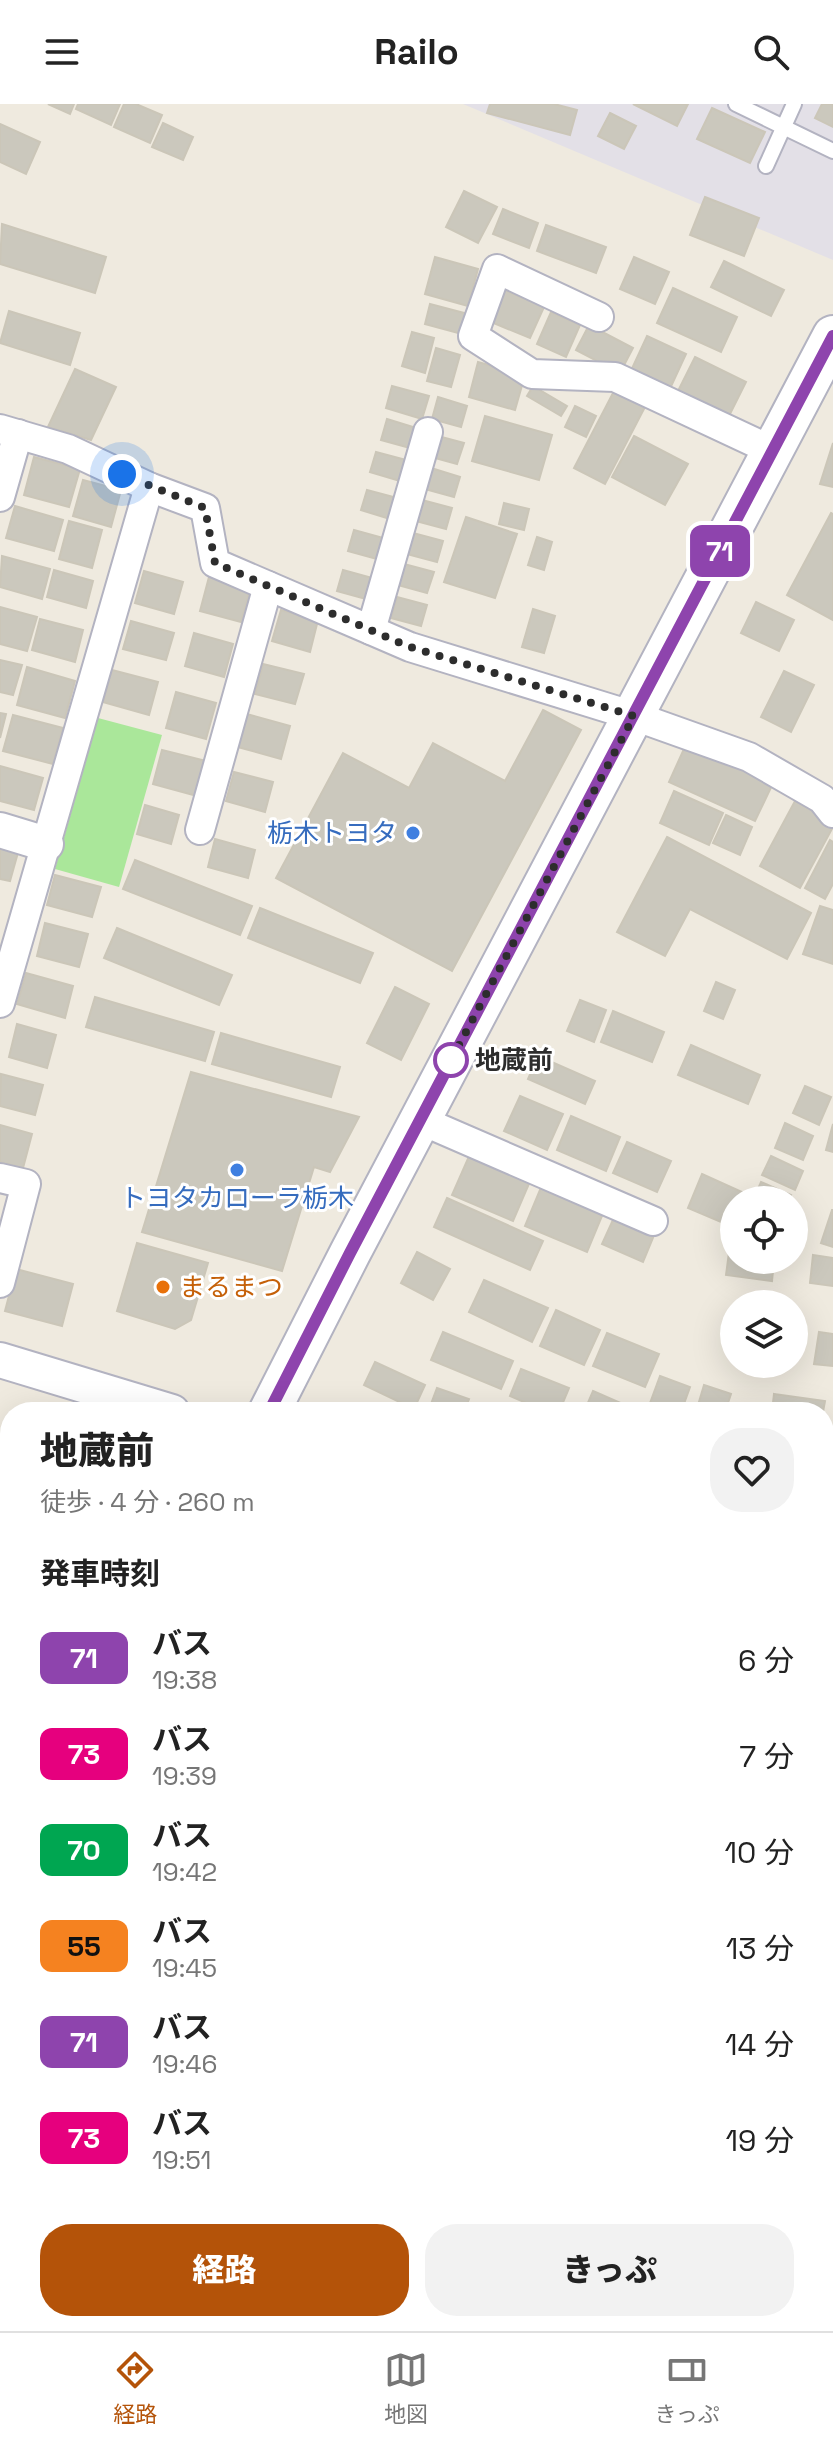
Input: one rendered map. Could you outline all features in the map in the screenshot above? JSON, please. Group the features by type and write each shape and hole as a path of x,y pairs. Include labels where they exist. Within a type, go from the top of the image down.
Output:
{"main road":[{"path":"274,1402 833,336"}],"street":[{"path":"599,317 497,269 473,336 532,374 615,377 773,451"},
{"path":"0,497 9,432 68,449 149,487 205,508 215,563 410,647 634,716 749,757 822,799 833,813"},
{"path":"371,630 428,432"},
{"path":"0,1003 149,487"},
{"path":"200,830 268,586"},
{"path":"0,830 46,844"},
{"path":"420,1120 653,1221"},
{"path":"0,1178 26,1184 0,1283"},
{"path":"0,1360 139,1402"}],"lane":[{"path":"736,104 833,151"},
{"path":"766,166 794,104"}],"shaded area":[{"path":"463,104 833,104 833,260"}],"green space":[{"path":"98,718 162,735 119,887 55,869"}],"building":[{"path":"48,104 74,104 70,114"},
{"path":"78,104 120,104 111,125 76,109"},
{"path":"124,104 136,104 162,115 150,143 114,127"},
{"path":"490,104 554,104 577,110 570,135 487,113"},
{"path":"633,104 688,104 677,126"},
{"path":"822,104 833,104 833,127 815,118"},
{"path":"712,108 765,132 750,163 697,139"},
{"path":"610,113 636,126 624,149 598,136"},
{"path":"163,123 193,137 183,160 152,147"},
{"path":"0,124 40,142 26,174 0,162"},
{"path":"464,191 497,207 478,243 446,227"},
{"path":"705,197 759,218 744,256 690,235"},
{"path":"503,209 538,223 529,248 493,234"},
{"path":"2,224 106,257 95,293 0,264"},
{"path":"546,225 606,247 596,273 537,251"},
{"path":"435,257 478,269 468,306 425,294"},
{"path":"634,257 669,272 655,304 620,289"},
{"path":"724,261 784,290 771,316 711,287"},
{"path":"673,288 737,317 721,352 657,323"},
{"path":"505,290 544,307 530,338 491,322"},
{"path":"430,304 468,314 462,334 425,324"},
{"path":"9,311 80,333 70,365 0,343"},
{"path":"551,312 580,325 566,357 537,344"},
{"path":"589,325 633,348 620,373 576,350"},
{"path":"412,332 434,338 425,373 402,366"},
{"path":"647,336 686,354 668,393 629,375"},
{"path":"436,348 460,355 451,387 427,381"},
{"path":"695,357 746,382 726,422 675,397"},
{"path":"478,362 525,375 515,410 469,397"},
{"path":"75,369 116,387 91,440 48,427"},
{"path":"392,386 429,396 422,419 386,408"},
{"path":"533,386 567,406 561,416 527,396"},
{"path":"614,391 645,407 605,484 574,468"},
{"path":"438,397 467,406 461,427 432,419"},
{"path":"575,406 596,416 586,437 565,427"},
{"path":"485,416 552,435 539,480 472,461"},
{"path":"387,419 416,428 410,448 381,440"},
{"path":"434,435 464,443 457,464 428,456"},
{"path":"634,436 688,464 665,505 612,477"},
{"path":"833,443 833,487 820,484"},
{"path":"376,452 406,460 400,481 370,472"},
{"path":"34,457 80,469 69,507 24,495"},
{"path":"431,468 460,477 454,497 425,489"},
{"path":"83,480 121,490 111,527 73,516"},
{"path":"367,490 397,498 390,519 361,510"},
{"path":"422,500 452,508 446,529 416,521"},
{"path":"504,503 529,509 524,530 499,524"},
{"path":"15,506 63,520 54,551 6,538"},
{"path":"833,514 833,620 787,595"},
{"path":"466,517 517,534 495,598 444,582"},
{"path":"69,521 102,530 92,568 59,559"},
{"path":"354,530 383,538 377,559 348,551"},
{"path":"413,533 443,541 437,562 407,554"},
{"path":"537,537 552,542 544,570 528,565"},
{"path":"2,556 50,569 42,599 0,587"},
{"path":"404,564 434,572 427,593 398,585"},
{"path":"54,570 93,581 86,608 47,597"},
{"path":"343,570 372,578 366,599 337,591"},
{"path":"144,571 183,582 174,614 135,603"},
{"path":"209,577 251,588 241,622 200,611"},
{"path":"397,597 427,605 421,626 391,618"},
{"path":"756,602 794,620 779,651 741,633"},
{"path":"0,607 37,617 27,651 0,644"},
{"path":"533,609 555,616 544,653 522,647"},
{"path":"281,610 318,620 310,652 272,641"},
{"path":"40,619 83,630 75,662 32,650"},
{"path":"131,621 174,633 166,660 123,649"},
{"path":"194,633 233,644 224,677 185,666"},
{"path":"0,660 22,665 13,695 0,692"},
{"path":"263,664 304,674 295,704 255,694"},
{"path":"27,667 75,681 65,718 17,705"},
{"path":"112,670 158,682 149,715 103,702"},
{"path":"784,671 814,685 791,732 761,717"},
{"path":"176,692 216,703 206,739 166,728"},
{"name":"栃木トヨタ","path":"543,710 581,730 452,971 276,878 343,753 409,788 433,743 505,781"},
{"path":"0,713 6,714 0,738"},
{"path":"243,713 290,726 281,759 234,746"},
{"path":"13,715 63,728 53,764 3,751"},
{"path":"688,740 775,779 755,821 669,782"},
{"path":"162,750 206,761 197,796 153,784"},
{"path":"0,766 43,778 34,810 0,801"},
{"path":"234,772 273,782 265,812 226,801"},
{"path":"674,791 723,813 709,845 660,823"},
{"path":"795,801 833,821 833,827 800,888 760,866"},
{"path":"145,805 179,815 171,844 137,834"},
{"path":"726,815 752,827 740,855 713,843"},
{"path":"667,837 811,913 787,959 690,909 665,956 617,932"},
{"path":"215,839 255,850 248,878 208,867"},
{"path":"830,840 833,842 833,884 825,899 805,888"},
{"path":"0,844 19,849 10,881 0,879"},
{"path":"135,860 252,906 240,935 123,889"},
{"path":"55,875 101,887 92,917 47,905"},
{"path":"820,906 833,910 833,964 803,954"},
{"path":"260,908 373,953 360,983 248,938"},
{"path":"45,923 88,934 79,967 37,956"},
{"path":"117,928 232,975 219,1005 104,958"},
{"path":"26,973 73,986 65,1018 17,1004"},
{"path":"716,982 735,990 723,1019 704,1011"},
{"path":"395,987 429,1004 401,1060 367,1043"},
{"path":"95,997 214,1032 205,1061 86,1027"},
{"path":"580,1000 606,1010 594,1042 567,1031"},
{"path":"613,1011 664,1032 652,1062 601,1042"},
{"path":"17,1024 56,1035 47,1068 9,1057"},
{"path":"221,1033 340,1067 331,1097 212,1064"},
{"path":"691,1045 760,1075 748,1104 678,1075"},
{"path":"538,1056 595,1081 585,1104 528,1079"},
{"name":"トヨタカローラ栃木","path":"191,1072 359,1117 330,1172 314,1167 282,1271 142,1232"},
{"path":"1,1074 43,1085 35,1115 0,1106"},
{"path":"805,1086 831,1097 819,1125 793,1113"},
{"path":"520,1096 563,1114 547,1150 504,1131"},
{"path":"571,1116 620,1137 606,1171 557,1150"},
{"path":"785,1123 813,1136 803,1160 775,1148"},
{"path":"833,1124 833,1152 826,1150"},
{"path":"0,1125 32,1134 23,1168 0,1162"},
{"path":"627,1142 671,1161 657,1192 613,1173"},
{"path":"470,1154 531,1179 513,1221 452,1195"},
{"path":"771,1156 803,1171 797,1186 786,1186 762,1175"},
{"path":"702,1174 729,1186 720,1186 720,1222 688,1208"},
{"path":"542,1185 604,1211 587,1252 525,1226"},
{"path":"447,1198 543,1241 530,1270 434,1227"},
{"path":"833,1210 833,1247 821,1243"},
{"path":"617,1211 657,1228 643,1262 602,1244"},
{"name":"まるまつ","path":"137,1243 208,1263 191,1320 175,1329 117,1311"},
{"path":"417,1252 450,1269 433,1300 401,1283"},
{"path":"813,1255 833,1258 833,1286 810,1283"},
{"path":"16,1269 73,1284 62,1326 5,1311"},
{"path":"726,1274 773,1274 772,1281"},
{"path":"484,1280 548,1308 532,1342 469,1312"},
{"path":"556,1310 600,1330 584,1365 540,1346"},
{"path":"443,1332 513,1361 501,1389 431,1360"},
{"path":"819,1332 833,1334 833,1366 814,1364"},
{"path":"607,1333 659,1354 645,1387 593,1366"},
{"path":"375,1362 425,1385 417,1402 399,1402 364,1385"},
{"path":"521,1369 569,1388 563,1402 524,1402 510,1396"},
{"path":"660,1376 690,1387 685,1402 650,1402"},
{"path":"704,1385 731,1394 728,1402 699,1402"},
{"path":"437,1388 469,1399 468,1402 432,1402"},
{"path":"593,1391 618,1402 588,1402"},
{"path":"774,1394 825,1401 825,1402 773,1402"}],"bus line":[{"name":"71","path":"274,1402 833,336"}],"place":[{"name":"栃木トヨタ","path":"413,833"},
{"name":"地蔵前","path":"451,1060"},
{"name":"トヨタカローラ栃木","path":"237,1170"},
{"name":"まるまつ","path":"163,1287"}],"route":[{"path":"122,474 205,508 215,563 410,647 634,716 449,1064 451,1060"}]}
